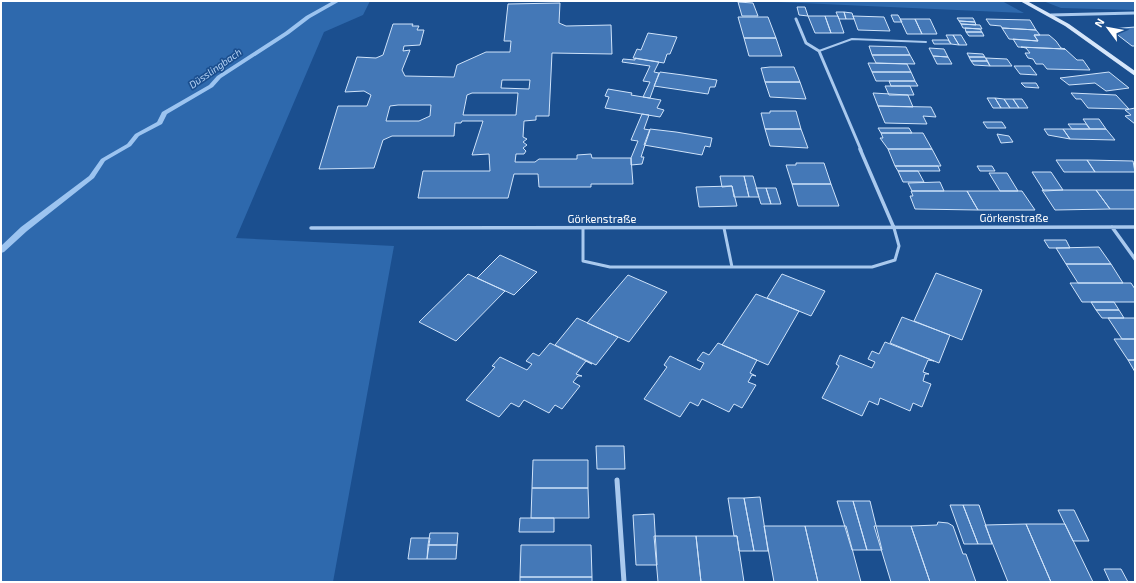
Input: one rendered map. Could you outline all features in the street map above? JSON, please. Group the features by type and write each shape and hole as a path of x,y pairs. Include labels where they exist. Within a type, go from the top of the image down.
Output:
{"street":[{"path":"1023,1 1051,14 1102,48 1135,74"},
{"path":"1051,14 1135,13"},
{"path":"796,19 806,43 819,51 894,228"},
{"path":"1112,227 1135,260"},
{"name":"Görkenstraße","path":"311,228 1135,227"},
{"path":"618,480 624,582"}],"lane":[{"path":"819,51 852,39 926,42"},
{"path":"583,228 583,261 610,267 872,267 895,260 899,246 894,228"},
{"path":"724,228 732,267"}],"shaded area":[{"path":"1,1 370,1 363,15 324,32 236,238 394,246 333,582 1,582"},
{"path":"702,1 1002,1 1024,13 778,2"},
{"path":"1043,1 1135,1 1135,10 1061,8"}],"building":[{"path":"738,2 753,3 758,16 742,16"},
{"path":"560,3 559,23 566,26 611,25 612,54 552,53 549,116 536,116 536,120 524,121 523,137 527,139 523,142 527,145 523,148 526,151 524,154 516,154 515,162 535,162 539,159 577,159 577,155 591,154 592,158 631,158 633,184 591,184 591,187 539,187 538,174 514,174 508,198 418,198 423,171 490,171 489,154 472,155 483,121 462,121 461,123 455,123 454,136 392,136 383,140 374,168 319,169 338,106 367,106 371,95 364,91 345,92 357,57 376,58 383,55 393,24 413,24 412,26 419,26 417,30 424,30 420,45 404,46 403,51 410,50 402,70 405,76 454,77 457,65 486,52 510,52 511,41 504,41 508,4","holes":["502,80 530,80 529,89 501,88","472,93 518,93 516,115 463,115 467,95","431,105 430,116 419,121 386,121 390,106"]},
{"path":"797,7 805,7 808,16 799,15"},
{"path":"836,12 844,12 846,19 839,19"},
{"path":"844,12 852,13 854,19 846,19"},
{"path":"891,15 898,15 902,22 894,22"},
{"path":"808,16 825,16 831,33 815,33"},
{"path":"825,16 838,16 844,33 831,33"},
{"path":"853,16 884,17 890,31 858,30"},
{"path":"738,17 768,17 776,38 744,38"},
{"path":"957,18 973,18 975,22 959,21"},
{"path":"900,19 915,19 922,34 907,34"},
{"path":"915,19 930,19 937,34 922,34"},
{"path":"986,19 1030,20 1036,30 1002,28 1001,26 990,25"},
{"path":"959,21 975,22 976,25 961,24"},
{"path":"961,24 980,25 982,29 963,28"},
{"path":"1135,27 1135,46 1132,46 1110,29"},
{"path":"965,28 980,29 982,32 966,32"},
{"path":"1002,28 1036,30 1040,35 1034,35 1038,41 1009,39"},
{"path":"966,32 982,32 984,36 969,36"},
{"path":"648,33 677,37 670,54 667,54 664,63 633,58 637,49 641,50"},
{"path":"946,35 953,35 959,45 951,44"},
{"path":"953,35 961,35 967,45 959,45"},
{"path":"1034,35 1049,35 1061,48 1065,49 1018,47 1013,39 1038,41"},
{"path":"744,38 776,38 782,56 749,56"},
{"path":"932,40 948,40 951,44 934,44"},
{"path":"869,46 906,47 910,55 872,55"},
{"path":"1021,47 1065,49 1077,60 1083,60 1090,70 1047,69 1043,64 1036,64 1033,59 1028,58 1025,53 1030,53 1026,48"},
{"path":"929,48 944,49 948,57 933,56"},
{"path":"967,53 983,54 985,57 969,57"},
{"path":"872,55 910,55 915,64 876,63"},
{"path":"933,56 948,57 952,64 937,64"},
{"path":"969,57 985,57 987,61 971,61"},
{"path":"635,58 659,62 654,72 659,73 650,98 643,97 650,82 643,81 650,66 622,62 623,59 635,60"},
{"path":"986,58 1007,59 1012,66 990,66"},
{"path":"971,61 987,61 990,66 974,65"},
{"path":"868,63 907,64 911,72 872,72"},
{"path":"1014,66 1030,66 1037,75 1020,74"},
{"path":"794,67 800,82 765,82 761,68"},
{"path":"660,72 717,80 715,87 710,87 708,94 654,86"},
{"path":"872,72 911,72 915,81 876,81"},
{"path":"1109,72 1129,88 1106,91 1095,83 1069,85 1060,78"},
{"path":"889,81 915,81 918,86 891,86"},
{"path":"765,82 800,82 806,99 770,97"},
{"path":"1021,83 1036,83 1039,88 1025,87"},
{"path":"885,86 910,86 914,95 889,95"},
{"path":"608,89 632,93 631,95 661,100 657,108 664,110 660,117 605,108 609,97 605,96"},
{"path":"873,93 908,95 913,107 878,106"},
{"path":"1071,93 1116,95 1129,109 1088,108 1081,99 1076,99"},
{"path":"987,98 995,98 1001,108 993,108"},
{"path":"995,98 1004,99 1010,108 1001,108"},
{"path":"1004,99 1013,99 1019,108 1010,108"},
{"path":"1013,99 1022,99 1028,108 1019,108"},
{"path":"878,106 931,107 936,117 923,116 927,124 885,123"},
{"path":"1135,108 1135,124 1125,116 1131,115 1125,110"},
{"path":"770,111 796,111 801,129 765,129 761,113 770,113"},
{"path":"642,114 649,115 644,129 650,130 641,157 644,157 642,164 631,165 631,158 638,141 631,140"},
{"path":"1083,119 1099,119 1106,129 1090,129"},
{"path":"983,122 1002,122 1006,128 987,128"},
{"path":"1068,124 1086,124 1090,129 1072,129"},
{"path":"878,128 909,128 912,133 881,133"},
{"path":"650,129 712,138 710,147 705,146 702,155 644,145"},
{"path":"765,129 801,129 808,148 770,146"},
{"path":"1044,129 1063,129 1070,139 1048,135"},
{"path":"1063,129 1106,129 1115,140 1070,139"},
{"path":"881,133 923,133 932,149 888,149 880,138 883,138"},
{"path":"997,134 1009,136 1013,142 1001,143"},
{"path":"888,149 932,149 941,166 895,166"},
{"path":"1056,160 1087,160 1095,172 1064,172"},
{"path":"1087,160 1133,161 1135,172 1095,172"},
{"path":"796,163 824,163 831,184 792,184 786,165 796,165"},
{"path":"895,166 938,166 940,171 898,171"},
{"path":"977,166 992,166 995,171 980,171"},
{"path":"898,171 918,171 924,182 903,182"},
{"path":"1032,172 1051,172 1063,190 1044,191"},
{"path":"989,173 1007,173 1018,191 1000,191"},
{"path":"720,176 744,176 749,197 734,197 732,186 722,187"},
{"path":"744,176 753,176 759,197 749,197"},
{"path":"940,182 944,191 912,191 908,183"},
{"path":"792,184 831,184 839,206 798,206"},
{"path":"732,186 737,206 699,207 696,187"},
{"path":"756,188 766,188 771,204 761,204"},
{"path":"766,188 776,188 781,204 771,204"},
{"path":"1042,190 1096,190 1110,209 1055,210"},
{"path":"1096,190 1135,190 1135,209 1110,209"},
{"path":"911,191 967,191 978,210 915,209 910,196 913,196"},
{"path":"967,191 1022,191 1035,210 978,210"},
{"path":"1044,240 1066,240 1070,248 1049,248"},
{"path":"1099,247 1111,264 1066,264 1056,248"},
{"path":"500,255 537,272 514,295 477,278"},
{"path":"1066,264 1111,264 1123,283 1078,283"},
{"path":"936,273 982,290 962,340 914,321"},
{"path":"468,274 505,291 456,341 419,322"},
{"path":"782,274 825,291 811,316 767,298"},
{"path":"628,275 667,292 629,342 587,323"},
{"path":"1070,283 1131,283 1135,289 1135,302 1082,302"},
{"path":"756,294 799,311 768,365 722,345"},
{"path":"1091,302 1114,302 1119,310 1096,310"},
{"path":"1096,310 1119,310 1124,318 1102,318"},
{"path":"902,317 950,335 939,363 890,343"},
{"path":"577,318 618,337 596,365 555,345"},
{"path":"1108,318 1135,318 1135,339 1122,339"},
{"path":"1114,339 1135,339 1135,360 1128,360"},
{"path":"885,342 934,361 928,360 923,372 929,374 925,374 923,381 931,384 922,407 913,403 910,411 880,398 878,405 869,401 862,416 822,398 839,366 836,364 840,355 872,368 875,362 868,359 872,351 879,354"},
{"path":"550,343 586,361 576,374 582,376 578,376 573,382 580,386 562,409 555,405 549,413 524,400 519,407 511,403 499,417 466,400 495,367 492,366 500,357 527,370 532,364 526,361 533,353 539,356"},
{"path":"718,343 757,360 750,373 756,376 752,375 748,382 756,385 742,408 734,404 729,412 702,399 698,406 690,402 680,417 644,399 667,367 664,365 670,356 700,370 704,363 697,360 703,352 709,355"},
{"path":"1128,360 1135,360 1135,372"},
{"path":"596,446 624,446 625,469 597,469"},
{"path":"533,460 588,460 588,488 532,488"},
{"path":"532,488 588,488 589,518 531,518"},
{"path":"760,497 768,551 754,551 744,498"},
{"path":"728,498 744,498 754,551 739,551 737,536 734,536"},
{"path":"837,501 853,501 867,550 852,550"},
{"path":"853,501 870,501 882,550 867,550"},
{"path":"950,505 963,505 978,544 964,544"},
{"path":"963,505 979,505 992,544 978,544"},
{"path":"1058,510 1074,510 1089,541 1073,541"},
{"path":"654,514 657,565 636,565 633,515"},
{"path":"520,518 554,518 554,532 519,532"},
{"path":"938,522 948,523 953,526 963,554 966,554 976,582 930,582 911,526 937,525"},
{"path":"1026,524 1065,524 1093,582 1051,582"},
{"path":"1026,524 1051,582 1008,582 985,525"},
{"path":"764,526 805,526 818,582 774,582"},
{"path":"805,526 846,526 861,582 818,582"},
{"path":"874,526 911,526 930,582 891,582"},
{"path":"430,533 458,533 457,545 428,545"},
{"path":"654,536 696,536 701,582 658,582"},
{"path":"696,536 737,536 744,582 701,582"},
{"path":"411,538 430,538 427,559 408,559"},
{"path":"428,545 457,545 456,559 427,559"},
{"path":"521,545 591,545 592,577 520,577"},
{"path":"1104,569 1121,569 1128,582 1110,582"},
{"path":"520,577 592,577 592,582 520,582"}],"waterway":[{"name":"Düsslingbach","path":"1,250 24,229 92,177 103,160 129,145 137,135 160,123 164,113 211,86 219,77 287,33 308,17 337,1"}]}
